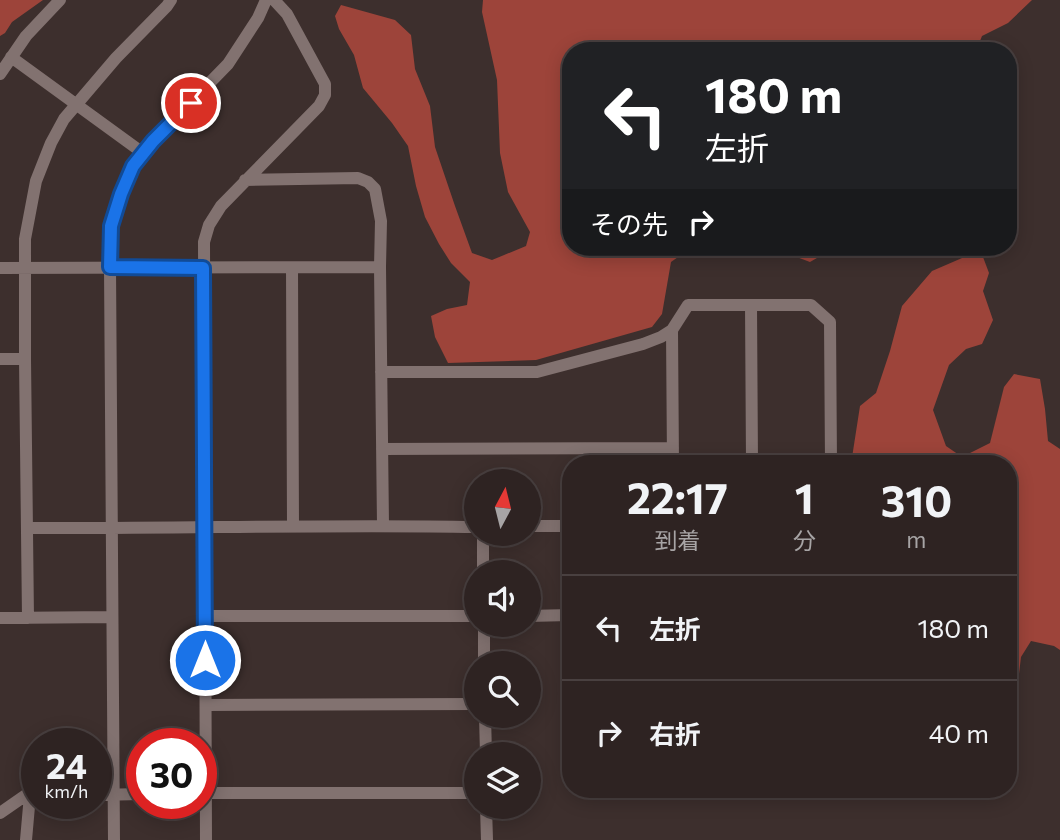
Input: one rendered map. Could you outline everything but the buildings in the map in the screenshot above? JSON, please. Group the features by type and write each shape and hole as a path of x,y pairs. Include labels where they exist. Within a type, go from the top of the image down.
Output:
{"street":[{"path":"0,74 26,36 60,0"},
{"path":"29,618 25,239 36,181 64,119 116,58 171,0"},
{"path":"114,840 111,226 133,166 153,141 228,64 258,18 266,0"},
{"path":"205,728 204,242 209,225 221,206 319,106 325,85 287,14 274,0"},
{"path":"11,57 143,153"},
{"path":"245,180 358,178 375,189 381,221 383,525"},
{"path":"0,268 380,267"},
{"path":"292,268 293,526"},
{"path":"381,372 537,372 661,337 672,330 688,305 811,305 830,322 831,455"},
{"path":"751,305 752,455"},
{"path":"672,330 673,455"},
{"path":"0,359 25,359"},
{"path":"382,449 673,448"},
{"path":"541,526 562,526"},
{"path":"27,528 464,527"},
{"path":"541,616 562,615"},
{"path":"205,616 464,616"},
{"path":"0,618 112,617"},
{"path":"206,705 464,704"},
{"path":"217,793 464,793"},
{"path":"114,794 126,794"},
{"path":"0,813 21,798"},
{"path":"26,840 29,819"},
{"path":"205,819 206,840"},
{"path":"486,819 487,840"}],"shaded area":[{"path":"0,0 43,0 12,22 0,36"},
{"path":"483,0 1032,0 1008,23 982,36 980,42 562,42 562,256 680,256 671,262 662,314 652,327 536,360 448,363 435,337 431,316 467,305 470,282 451,263 425,217 408,146 363,88 354,55 335,16 341,5 395,20 411,35 415,69 430,106 435,147 455,206 472,253 492,260 526,246 530,232 508,192 500,153 497,80 482,12"},
{"path":"794,256 820,256 810,262"},
{"path":"967,256 976,256 983,257 989,273 983,291 993,320 982,344 966,349 949,365 933,410 946,446 959,455 852,455 860,406 876,393 902,306 932,271"},
{"path":"1014,374 1040,379 1048,441 1060,449 1060,650 1031,641 1021,657 1017,691 1017,455 966,455 990,443 1004,387"}],"route":[{"path":"191,103 153,141 133,166 111,226 110,267 203,268 205,660"}]}
